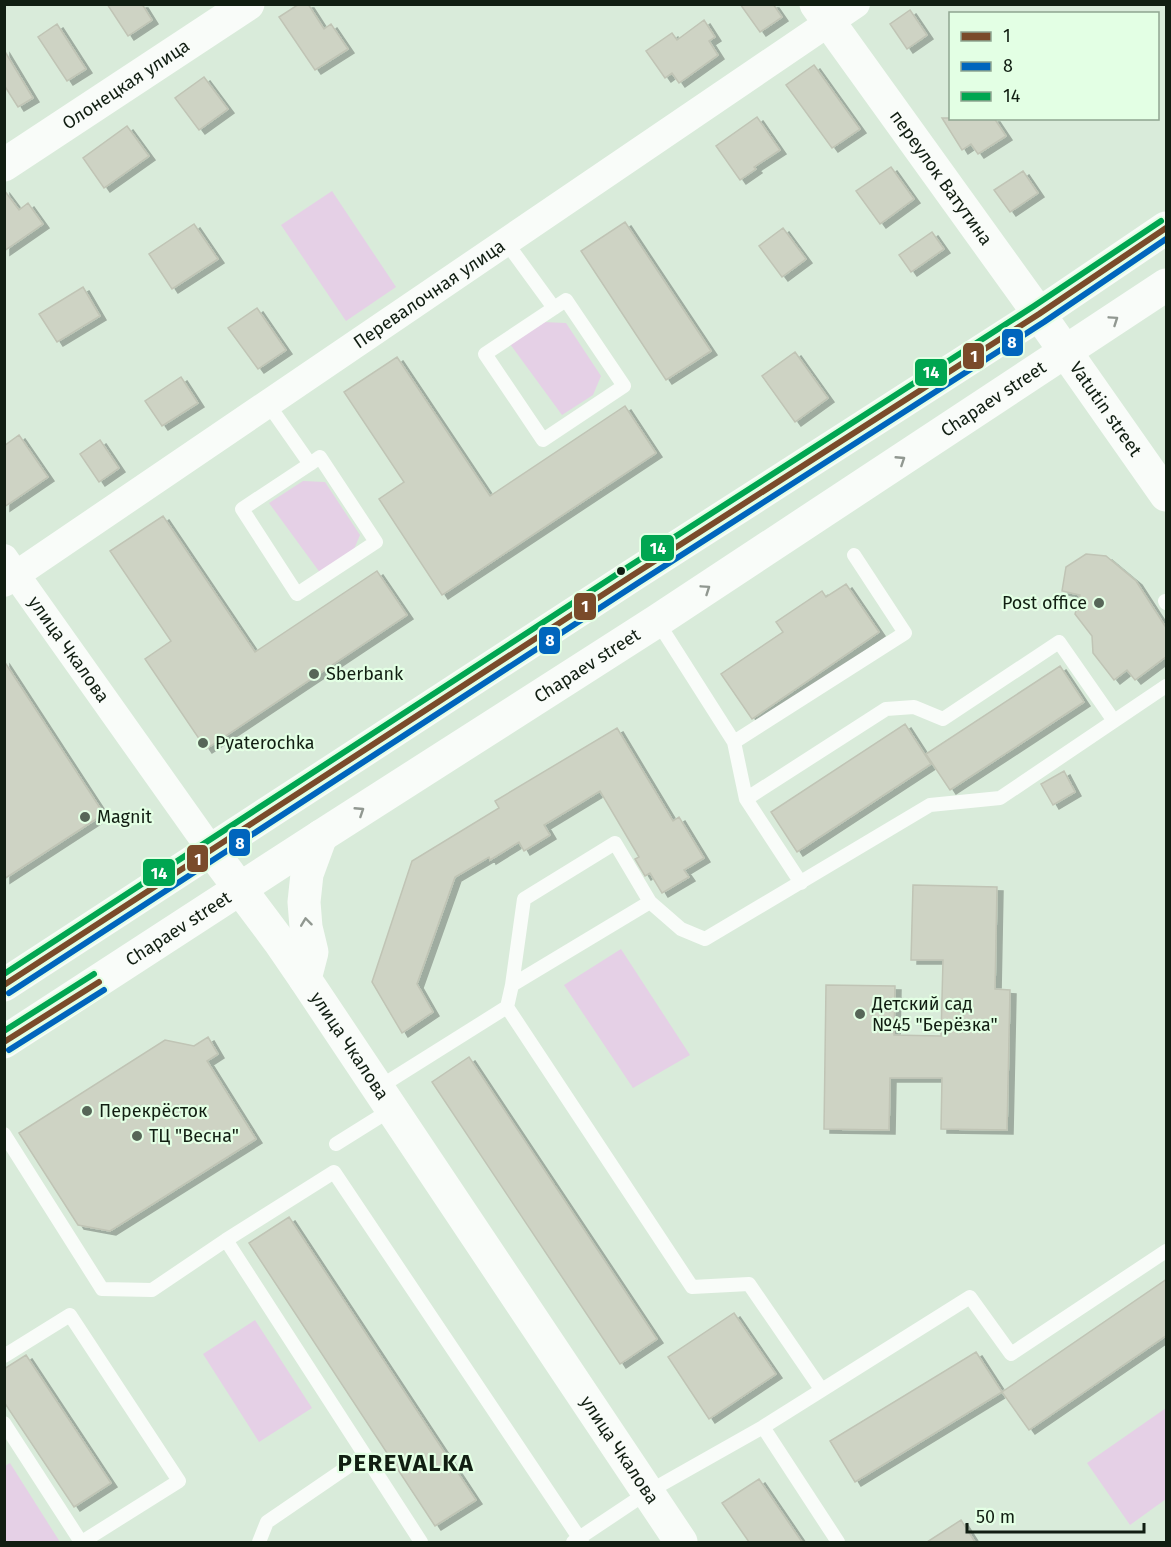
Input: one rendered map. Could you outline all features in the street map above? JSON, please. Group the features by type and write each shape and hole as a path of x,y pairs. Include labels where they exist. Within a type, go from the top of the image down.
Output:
{"main road":[{"name":"Олонецкая улица","path":"4,165 248,4"},
{"name":"переулок Ватутина","path":"823,13 1065,353"},
{"path":"4,985 633,575 1039,314 1167,228"},
{"name":"Chapaev street","path":"4,1042 657,621 1167,285"},
{"name":"Vatutin street","path":"1065,353 1167,495"},
{"path":"305,979 312,952 306,927 304,902 307,874 321,836"},
{"name":"улица Чкалова","path":"211,850 305,979 681,1542"}],"street":[{"name":"Перевалочная улица","path":"8,572 268,404 506,242 823,13 856,4"},
{"name":"улица Чкалова","path":"8,572 211,850"}],"lane":[{"path":"506,242 554,308"},
{"path":"566,300 624,386 543,440 485,354 554,308 566,300"},
{"path":"268,404 310,464"},
{"path":"320,457 376,542 297,594 242,509 310,464 320,457"},
{"path":"734,742 905,633 854,555"},
{"path":"657,621 734,742 746,799 801,883"},
{"path":"746,799 886,709 914,707 943,720 1059,642 1114,721"},
{"path":"336,1144 385,1099 507,1007 524,898 615,843 650,903 681,929 705,939 930,805 1000,798 1167,686"},
{"path":"512,985 650,903"},
{"path":"507,1007 692,1287 750,1284 822,1389"},
{"path":"4,1134 102,1289 152,1290 334,1172 578,1541 648,1492 763,1426 970,1297 1011,1354 1167,1251"},
{"path":"226,1240 421,1542"},
{"path":"4,1356 70,1315 179,1481 82,1542 4,1423"},
{"path":"763,1426 838,1542"},
{"path":"259,1542 267,1522 365,1455"}],"shaded area":[{"path":"332,191 396,287 346,321 281,225"},
{"path":"543,322 566,323 601,376 593,395 562,415 510,344"},
{"path":"303,481 325,482 360,535 352,554 321,574 269,503"},
{"path":"621,949 690,1055 633,1088 564,985"},
{"path":"255,1320 312,1408 259,1442 203,1354"},
{"path":"1166,1408 1166,1499 1130,1525 1087,1463"},
{"path":"10,1463 60,1542 5,1542 5,1466"}],"building":[{"path":"107,4 142,4 152,20 128,36"},
{"path":"299,4 308,4 324,29 331,24 348,49 315,70 279,17"},
{"path":"740,4 773,4 782,17 760,32"},
{"path":"910,10 927,35 907,49 890,24"},
{"path":"704,20 715,37 709,41 718,55 679,83 672,73 665,78 646,51 672,33 677,40"},
{"path":"57,24 86,69 67,81 38,37"},
{"path":"4,50 33,98 18,107 4,85"},
{"path":"814,65 860,129 832,148 786,85"},
{"path":"204,77 228,109 199,130 175,98"},
{"path":"757,117 780,150 754,167 756,169 740,180 716,146"},
{"path":"942,118 995,120 1006,136 978,154 971,144 962,150"},
{"path":"127,126 149,156 104,188 83,158"},
{"path":"891,167 914,199 880,224 856,191"},
{"path":"1023,171 1038,193 1010,212 994,190"},
{"path":"4,190 19,210 28,203 43,224 4,251"},
{"path":"625,222 711,351 666,380 581,251"},
{"path":"194,224 218,259 172,289 149,254"},
{"path":"783,228 806,259 782,277 759,246"},
{"path":"932,232 944,249 911,272 899,255"},
{"path":"83,287 100,316 57,342 39,314"},
{"path":"257,308 286,350 258,369 228,328"},
{"path":"795,352 828,398 795,422 762,376"},
{"path":"397,357 490,496 625,406 656,453 442,595 379,499 404,482 344,392"},
{"path":"181,377 198,403 162,426 145,401"},
{"path":"19,435 48,477 4,507 4,446"},
{"path":"100,440 119,468 99,482 80,454"},
{"path":"163,516 255,652 377,571 407,615 206,749 145,659 171,641 110,551"},
{"path":"1086,554 1106,556 1136,581 1167,629 1167,656 1135,680 1127,670 1114,680 1093,653 1092,636 1075,614 1080,595 1062,591 1066,567"},
{"path":"846,584 879,632 752,719 721,674 783,632 776,622 822,591 826,597"},
{"path":"4,661 104,814 4,879"},
{"path":"1060,666 1084,702 950,790 926,754"},
{"path":"905,724 931,764 797,852 771,812"},
{"path":"617,728 673,821 679,817 704,858 684,870 689,877 662,893 650,873 645,876 635,859 639,857 600,791 544,825 550,835 524,851 519,842 490,860 489,857 455,877 417,984 433,1012 402,1033 372,982 412,861 499,808 495,801"},
{"path":"1064,771 1075,792 1053,805 1041,784"},
{"name":"Детский сад №45 \"Берёзка\"","path":"913,885 997,887 995,989 1010,990 1007,1130 941,1129 942,1078 890,1078 889,1130 824,1129 826,985 895,986 894,1035 941,1036 943,960 911,960"},
{"name":"ТЦ \"Весна\"","path":"208,1037 218,1054 207,1061 256,1139 110,1231 78,1225 19,1133 165,1040 194,1046"},
{"path":"469,1057 657,1339 620,1364 432,1082"},
{"path":"289,1217 476,1500 435,1526 249,1243"},
{"path":"1167,1279 1167,1335 1029,1430 1002,1392"},
{"path":"734,1313 776,1374 709,1419 668,1357"},
{"path":"976,1352 1002,1392 855,1482 830,1441"},
{"path":"26,1355 111,1483 74,1507 4,1402 4,1369"},
{"path":"759,1479 802,1542 749,1542 722,1503"},
{"path":"961,1520 975,1542 927,1542"}],"transit line":[{"name":"14","path":"4,974 628,567 1034,306 1161,221"},
{"name":"1","path":"4,985 633,575 1039,314 1166,228"},
{"name":"8","path":"9,993 638,583 1044,322 1166,239"},
{"name":"14","path":"4,1031 94,974"},
{"name":"1","path":"4,1042 99,982"},
{"name":"8","path":"9,1050 104,990"}],"place":[{"name":"Post office","path":"1099,603"},
{"name":"Sberbank","path":"314,674"},
{"name":"Pyaterochka","path":"203,743"},
{"name":"Magnit","path":"85,817"},
{"name":"Детский сад №45 \"Берёзка\"","path":"860,1014"},
{"name":"Перекрёсток","path":"87,1111"},
{"name":"ТЦ \"Весна\"","path":"137,1136"}],"district":[{"name":"PEREVALKA","path":"406,1463"}]}
